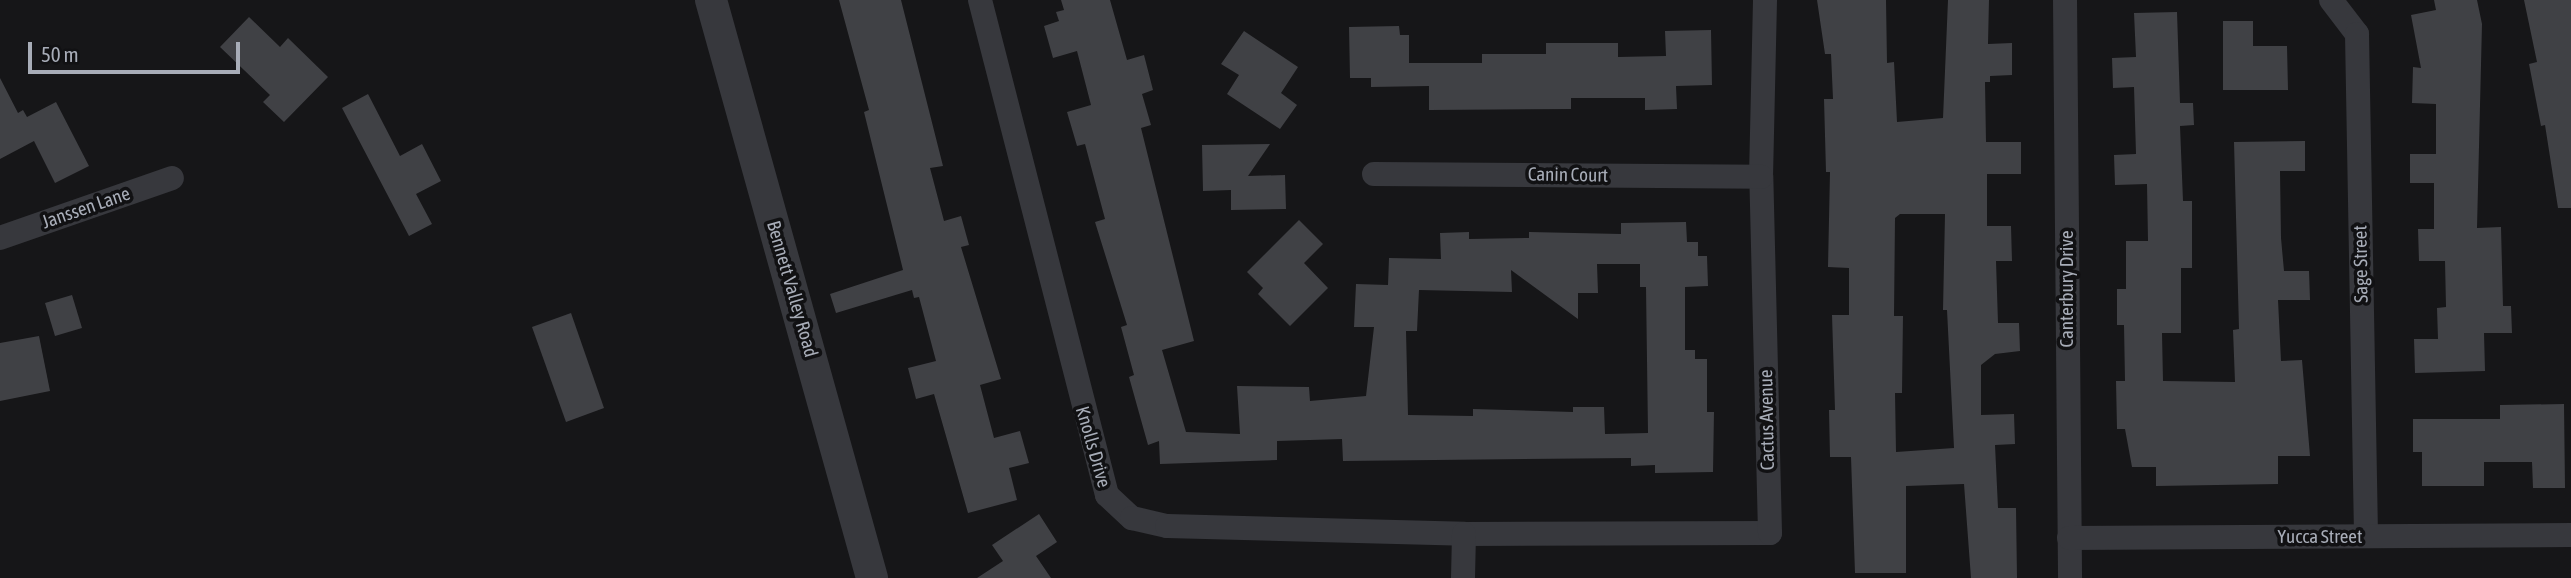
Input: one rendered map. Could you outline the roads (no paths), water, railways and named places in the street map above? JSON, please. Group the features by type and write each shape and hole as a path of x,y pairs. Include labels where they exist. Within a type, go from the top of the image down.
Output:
{"street":[{"name":"Bennett Valley Road","path":"711,0 872,578"},
{"name":"Knolls Drive","path":"980,0 1107,495 1132,517 1167,526 1464,534"},
{"name":"Cactus Avenue","path":"1464,534 1770,533 1761,177 1765,0"},
{"name":"Canterbury Drive","path":"2065,0 2070,578"},
{"name":"Sage Street","path":"2331,0 2357,34 2367,536"},
{"name":"Canin Court","path":"1374,174 1761,177"},
{"name":"Janssen Lane","path":"0,238 172,178"},
{"path":"1463,578 1464,534"},
{"name":"Yucca Street","path":"2068,538 2571,535"}]}
